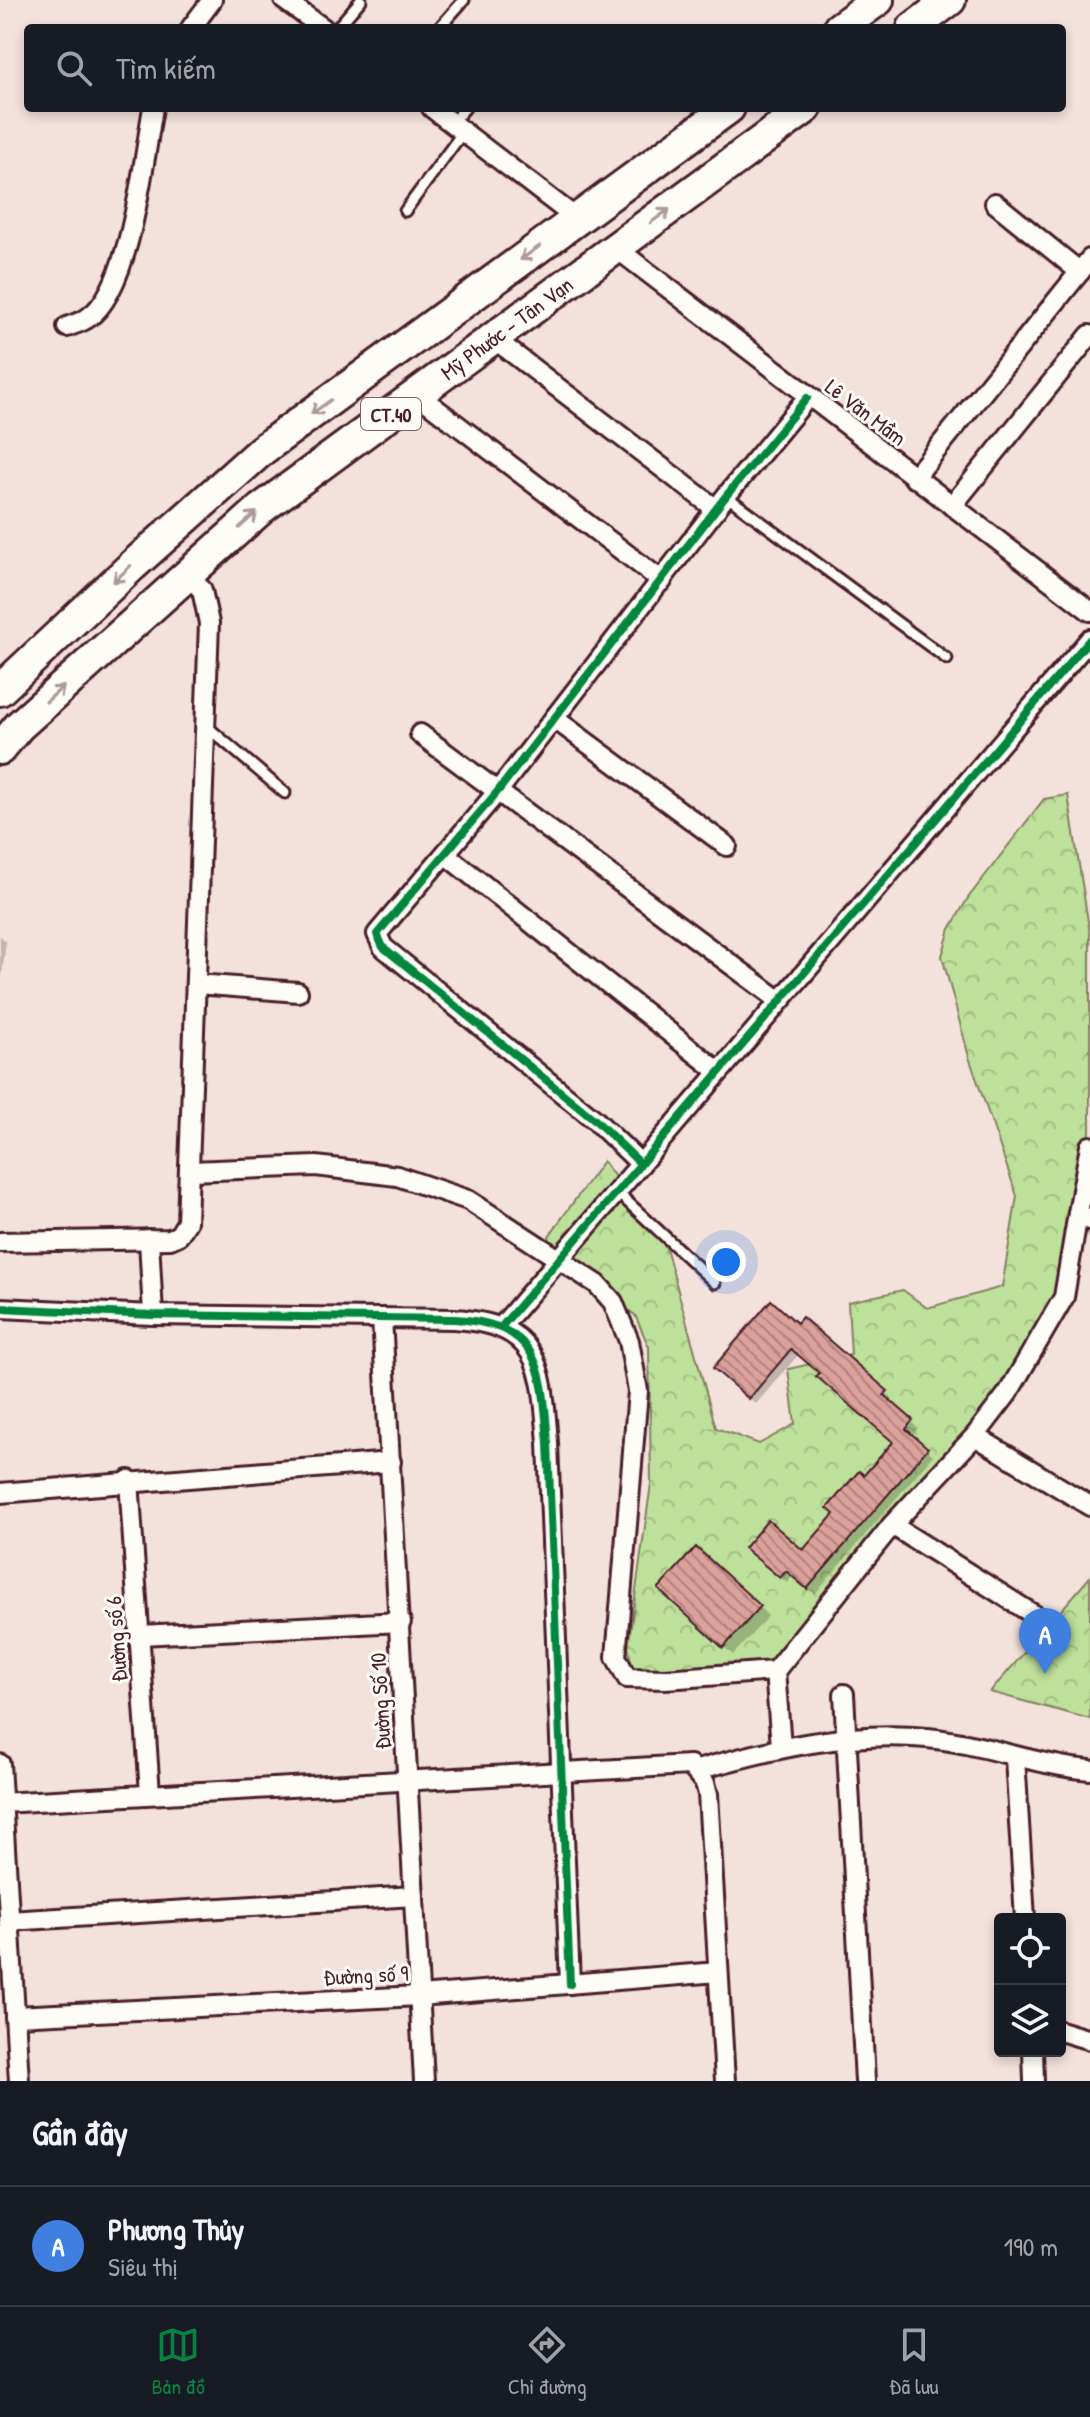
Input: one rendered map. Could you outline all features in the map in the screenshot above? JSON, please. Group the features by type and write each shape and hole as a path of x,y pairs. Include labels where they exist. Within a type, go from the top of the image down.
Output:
{"main road":[{"path":"845,24 878,0"},
{"path":"918,24 950,0"},
{"name":"CT.40","path":"0,690 262,450 724,112"},
{"name":"Mỹ Phước - Tân Vạn","path":"0,749 19,726 262,508 801,112"}],"street":[{"path":"194,24 212,0"},
{"path":"284,0 317,24"},
{"path":"67,327 90,317 109,293 133,225 152,112"},
{"path":"437,112 577,219"},
{"path":"914,478 1085,265 995,203"},
{"name":"Lê Văn Mầm","path":"616,248 807,398 1090,611"},
{"path":"952,506 1090,335"},
{"path":"493,338 721,502"},
{"path":"418,395 662,581"},
{"path":"641,1164 594,1119 383,947 377,934 498,791 721,502 807,398"},
{"path":"0,1242 149,1239 179,1235 187,1222 208,604 202,590 188,575"},
{"path":"502,1326 1090,639"},
{"path":"555,719 727,846"},
{"path":"420,734 779,1000"},
{"path":"446,855 718,1071"},
{"path":"197,984 298,992"},
{"path":"781,1746 775,1671 892,1525 975,1436 1008,1393 1064,1297 1084,1217 1090,1146"},
{"path":"191,1171 316,1166 397,1176 468,1200 556,1261 597,1284 613,1302 629,1341 638,1391 616,1657 621,1672 627,1678 665,1679 775,1671"},
{"path":"149,1239 153,1315"},
{"path":"0,1308 153,1315 473,1320 502,1326 524,1343 543,1377 563,1772 570,1984"},
{"name":"Đường Số 10","path":"382,1318 424,2081"},
{"path":"975,1436 1090,1506"},
{"path":"0,1493 129,1480 391,1462"},
{"name":"Đường số 6","path":"129,1480 150,1794"},
{"path":"892,1525 1039,1618"},
{"path":"140,1635 401,1622"},
{"path":"844,1694 865,2081"},
{"path":"1,1803 682,1765 697,1770 781,1746 890,1736 928,1738 1015,1758 1090,1770"},
{"path":"1015,1758 1025,1913"},
{"path":"0,1764 19,2081"},
{"path":"697,1770 708,1794 725,2081"},
{"path":"9,1921 414,1896"},
{"name":"Đường số 9","path":"15,2016 419,1996 718,1972"},
{"path":"1066,2033 1090,2040"},
{"path":"1033,2057 1034,2081"}],"lane":[{"path":"340,24 361,0"},
{"path":"443,24 464,0"},
{"path":"405,211 458,128 464,112"},
{"path":"721,502 947,659"},
{"path":"205,725 285,793"},
{"path":"617,1192 715,1283"}],"green space":[{"path":"1068,795 1090,934 1090,1132 1070,1197 1062,1307 1018,1369 775,1671 636,1683 628,1647 651,1484 649,1347 635,1315 556,1261 549,1236 603,1161 665,1244 716,1428 759,1444 795,1424 788,1369 851,1355 848,1302 903,1290 927,1308 1002,1287 1017,1196 969,1057 942,956 950,929 968,898 1044,799"},
{"path":"1090,1577 1090,1719 990,1692"}],"building":[{"path":"771,1300 797,1323 802,1317 888,1391 884,1395 913,1420 906,1429 928,1448 807,1589 786,1571 780,1578 744,1548 768,1520 803,1550 834,1514 827,1508 859,1471 864,1475 893,1442 816,1376 819,1373 791,1349 749,1399 713,1368"},
{"path":"696,1547 761,1606 723,1648 658,1589"}],"cycle path":[{"path":"641,1164 594,1119 383,947 377,934 498,791 726,496 807,398"},
{"path":"502,1326 1090,639"},
{"path":"0,1308 153,1315 454,1319 505,1330 521,1341 532,1355 539,1372 548,1443 570,1984"}],"place":[{"name":"Phương Thủy","path":"1045,1674"}]}
